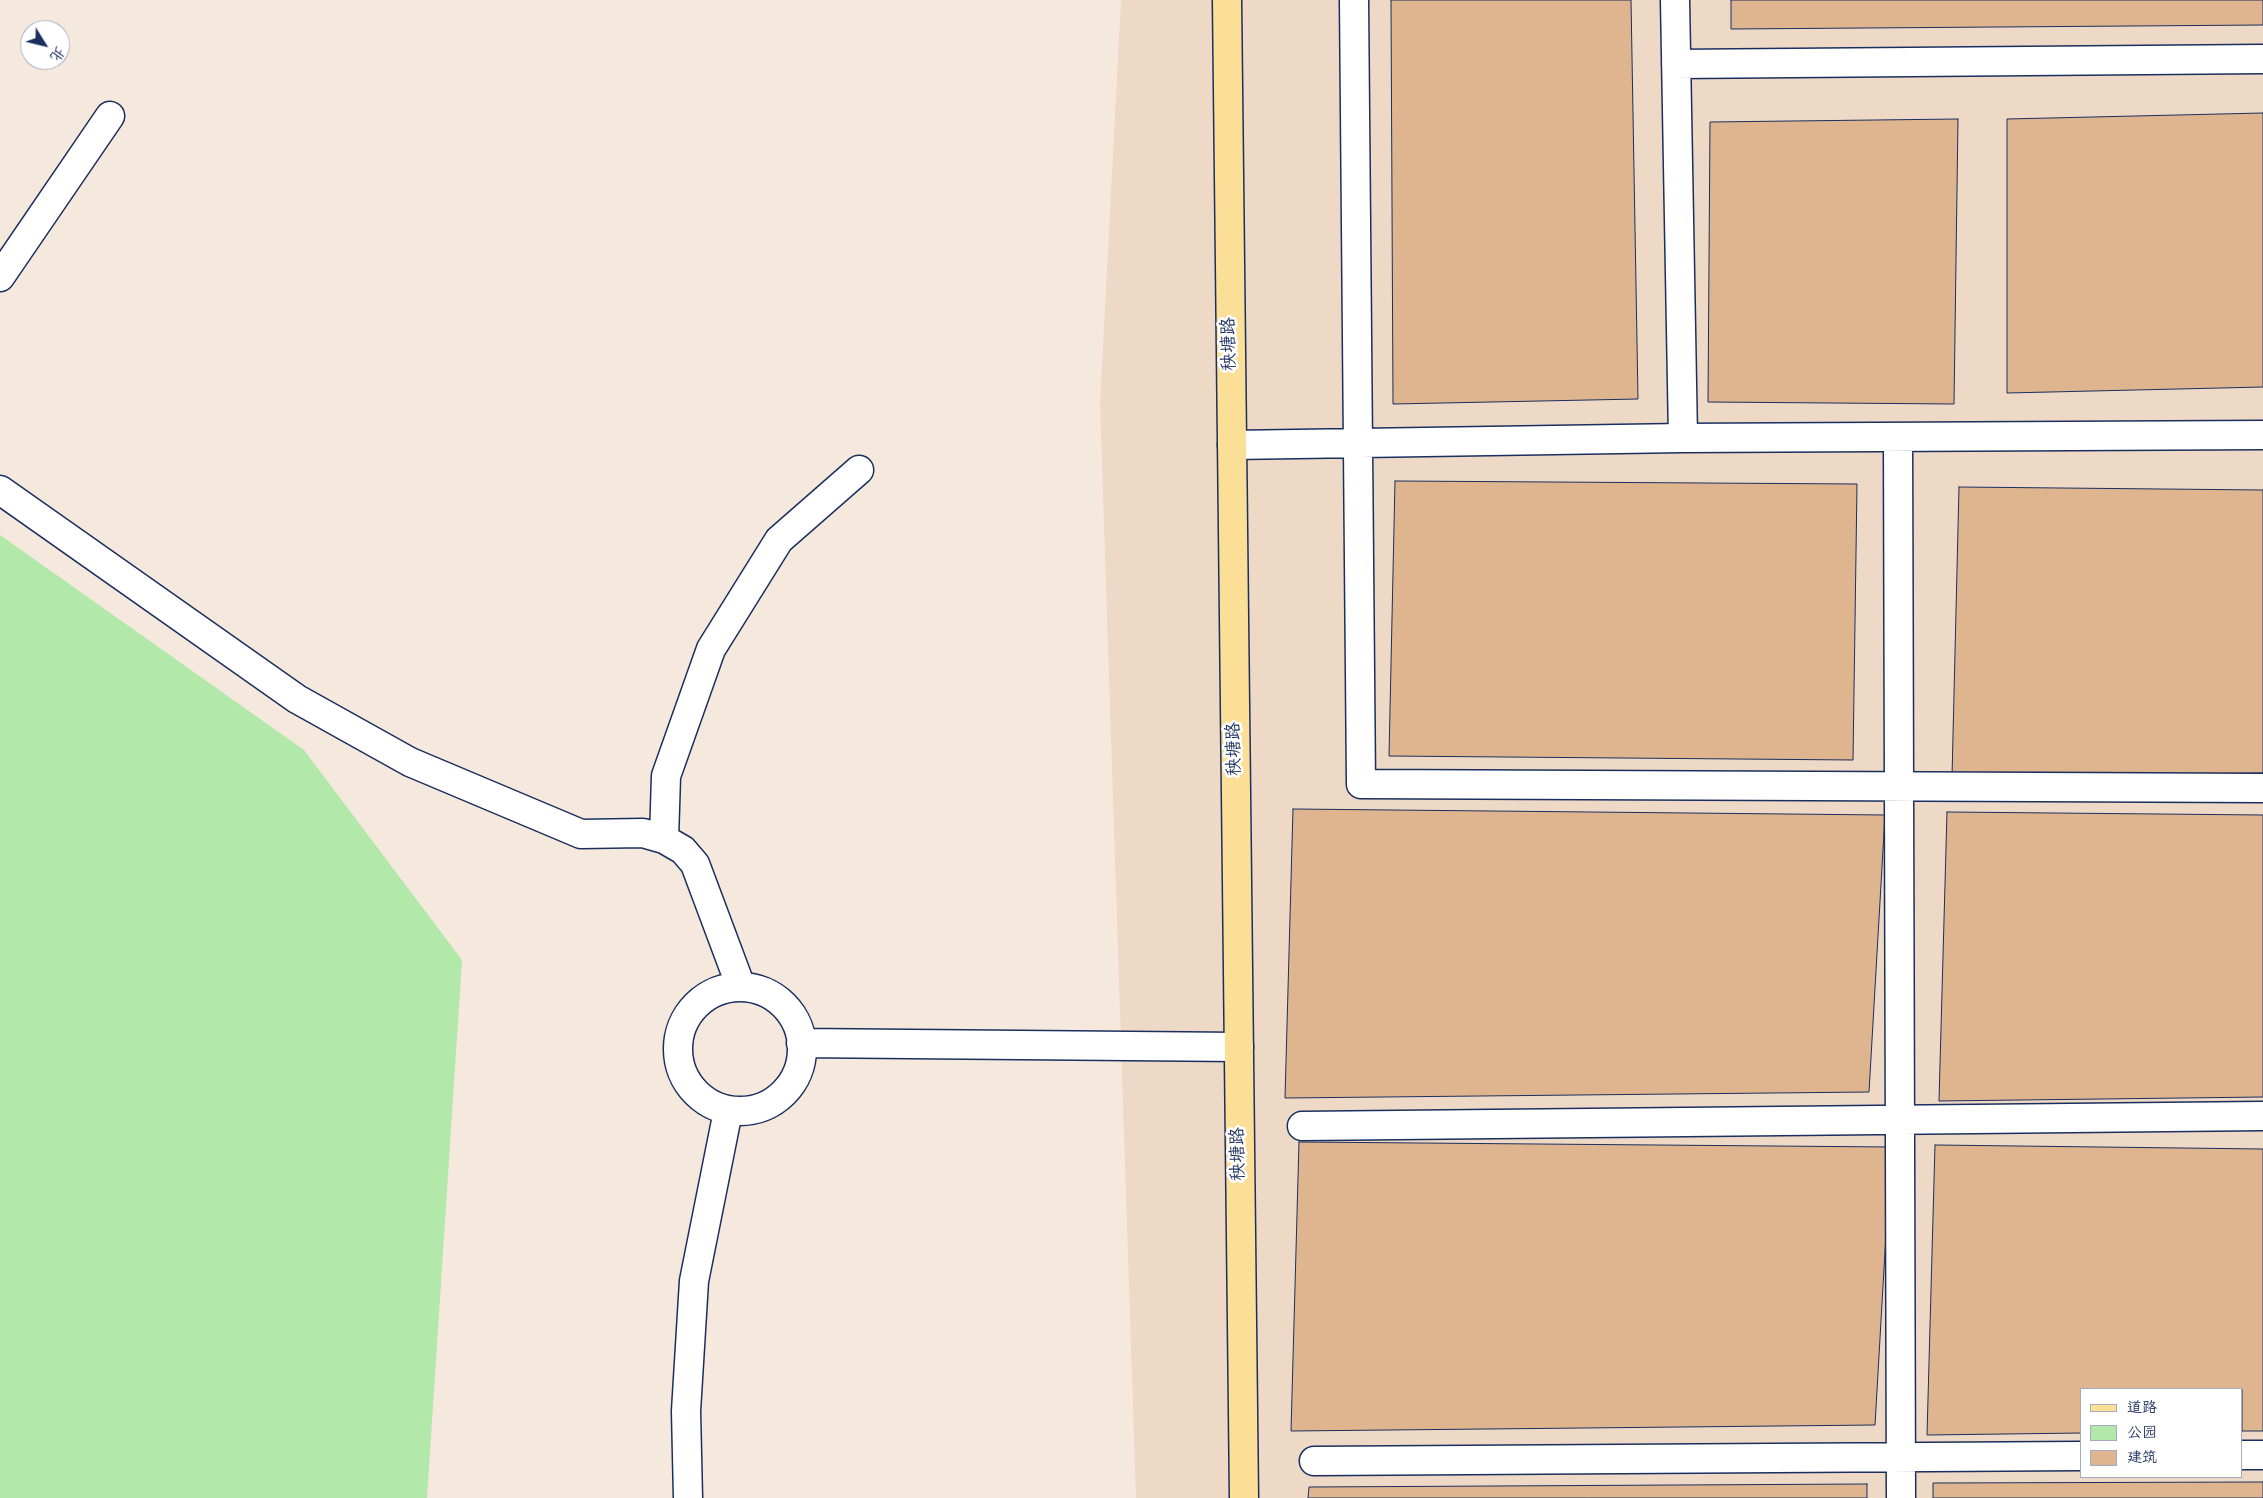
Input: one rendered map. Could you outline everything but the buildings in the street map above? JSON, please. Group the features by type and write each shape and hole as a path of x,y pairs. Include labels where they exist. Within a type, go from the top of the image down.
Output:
{"main road":[{"name":"秧塘路","path":"1227,0 1244,1498"}],"lane":[{"path":"1354,0 1361,784 2263,788"},
{"path":"1675,0 1683,438"},
{"path":"1676,64 2263,59"},
{"path":"0,277 110,116"},
{"path":"1232,445 1683,438 2263,435"},
{"path":"1898,437 1901,1498"},
{"path":"664,839 666,776 711,649 779,540 859,470"},
{"path":"0,490 297,699 410,762 580,834 643,833 664,839 683,850 695,864 741,987"},
{"path":"741,987 760,990 778,1000 793,1015 801,1034 801,1042 802,1055 797,1075 785,1092 768,1105 749,1111 728,1111 709,1103 693,1090 683,1073 678,1054 680,1033 689,1015 703,1000 720,990 741,987"},
{"path":"801,1042 1239,1047"},
{"path":"688,1498 686,1411 694,1281 728,1111"},
{"path":"1302,1126 2263,1116"},
{"path":"2243,1455 2263,1455"},
{"path":"1314,1461 2080,1456"}],"shaded area":[{"path":"1121,0 2263,0 2263,1498 1136,1498 1100,404"}],"green space":[{"path":"0,535 304,750 462,960 427,1498 0,1498"}]}
